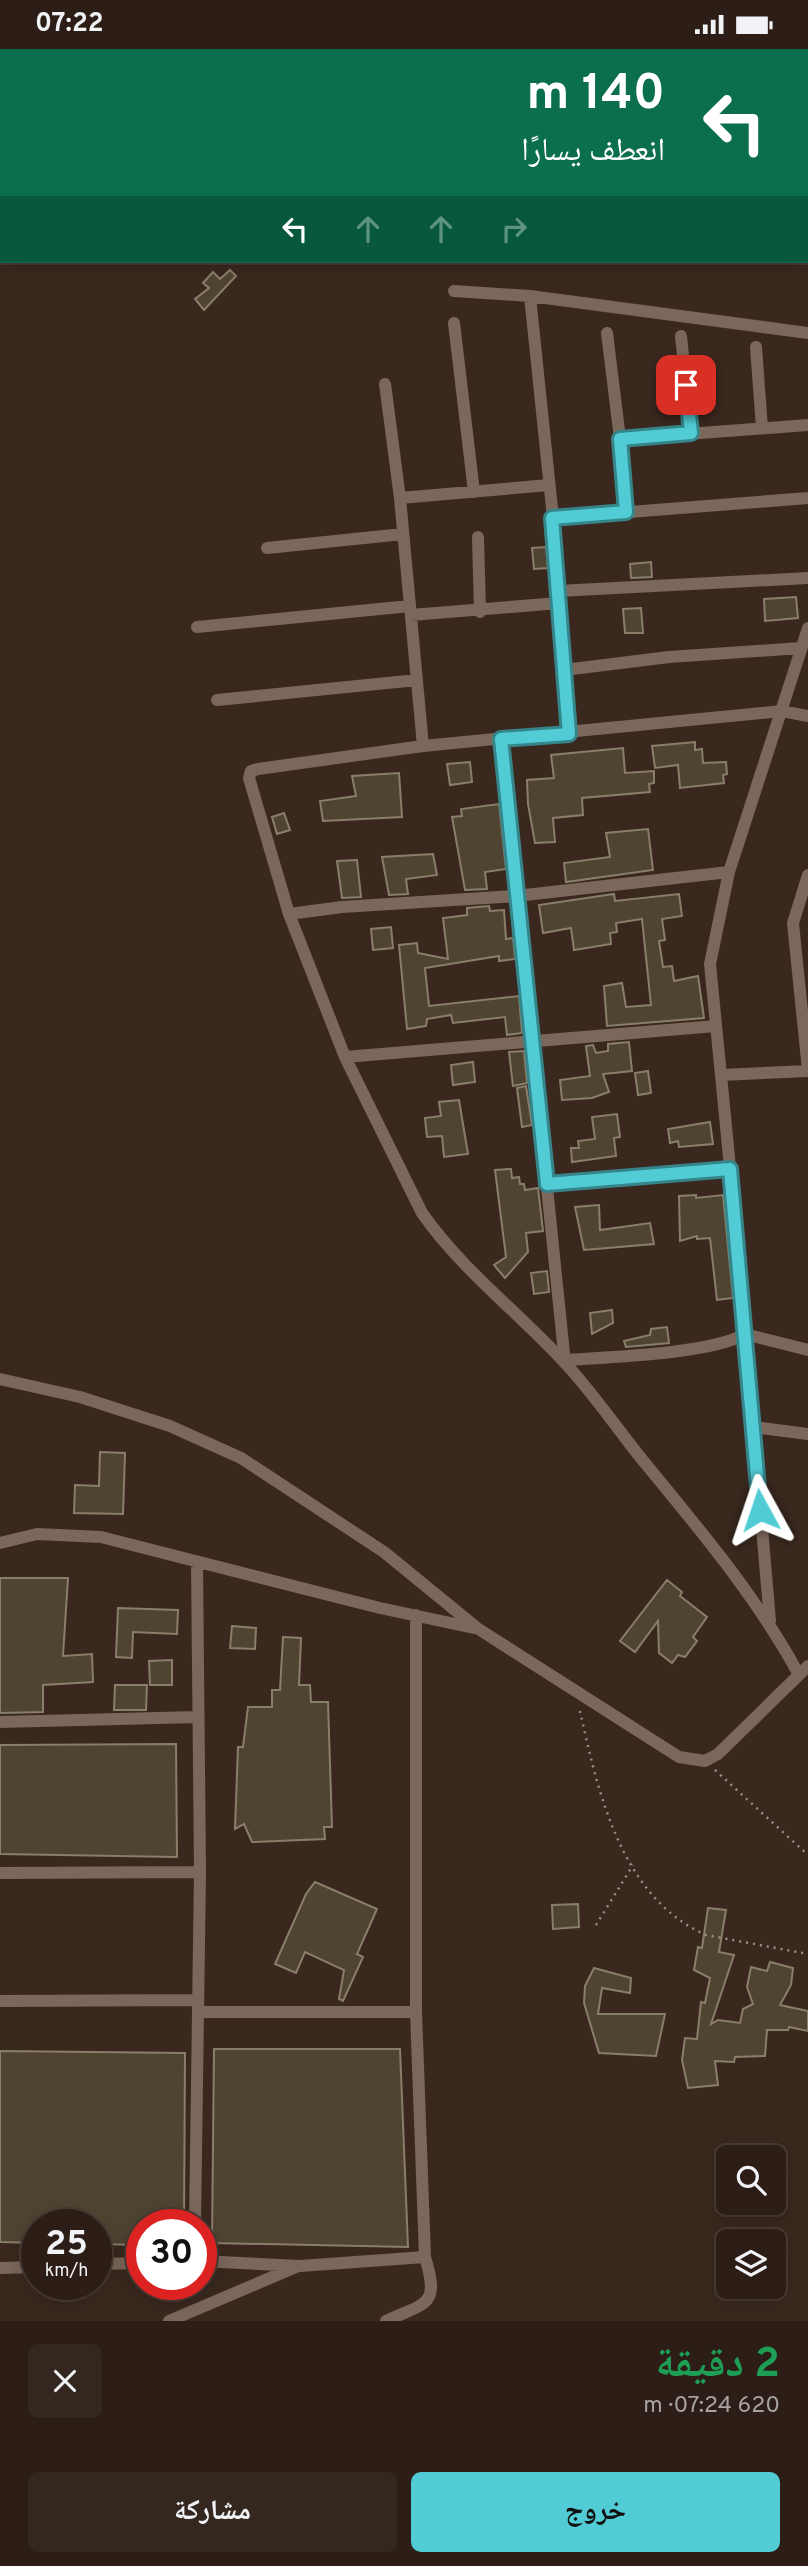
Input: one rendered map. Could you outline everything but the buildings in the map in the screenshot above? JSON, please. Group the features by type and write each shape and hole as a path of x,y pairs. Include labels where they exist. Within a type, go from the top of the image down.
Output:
{"street":[{"path":"454,291 530,296 808,333"},
{"path":"530,296 552,518 569,734"},
{"path":"454,323 474,492"},
{"path":"607,333 626,512"},
{"path":"681,336 691,433"},
{"path":"756,347 762,428"},
{"path":"385,384 400,498 423,746"},
{"path":"620,439 808,425"},
{"path":"400,498 549,485"},
{"path":"552,518 808,498"},
{"path":"267,548 403,534"},
{"path":"478,537 480,611"},
{"path":"197,627 410,611 480,611 558,597 808,578"},
{"path":"770,1622 746,1334 710,964 729,872 808,628"},
{"path":"564,670 669,657 802,648"},
{"path":"217,700 417,680"},
{"path":"0,1379 80,1397 170,1426 222,1448 267,1473 384,1552 477,1628 670,1753 687,1760 705,1761 718,1754 803,1669 686,1511 565,1361 436,1234 411,1194 345,1057 289,914 250,781 251,771 423,746 569,734 782,711 808,716"},
{"path":"501,739 565,1361"},
{"path":"289,914 516,896 729,872"},
{"path":"721,1075 808,1070 793,923 808,875"},
{"path":"345,1057 716,1026"},
{"path":"547,1184 730,1169"},
{"path":"565,1361 658,1353 734,1341 746,1334 808,1350"},
{"path":"753,1427 808,1434"},
{"path":"0,1543 37,1534 85,1535 477,1628"},
{"path":"195,2209 200,1871 197,1562"},
{"path":"386,2321 429,2299 433,2285 425,2257 416,2012 416,1615"},
{"path":"0,1722 198,1717"},
{"path":"0,1873 200,1871"},
{"path":"0,2001 416,2012"},
{"path":"217,2262 300,2266 425,2257"},
{"path":"169,2321 300,2266"},
{"path":"0,2268 21,2267"}],"path":[{"path":"575,1689 603,1805 618,1842 665,1907 692,1929 723,1940 808,1954"},
{"path":"705,1761 808,1855"},
{"path":"596,1925 633,1865"}],"route":[{"path":"686,385 691,433 620,439 626,512 552,518 569,734 501,739 547,1184 730,1169 760,1510"}]}
